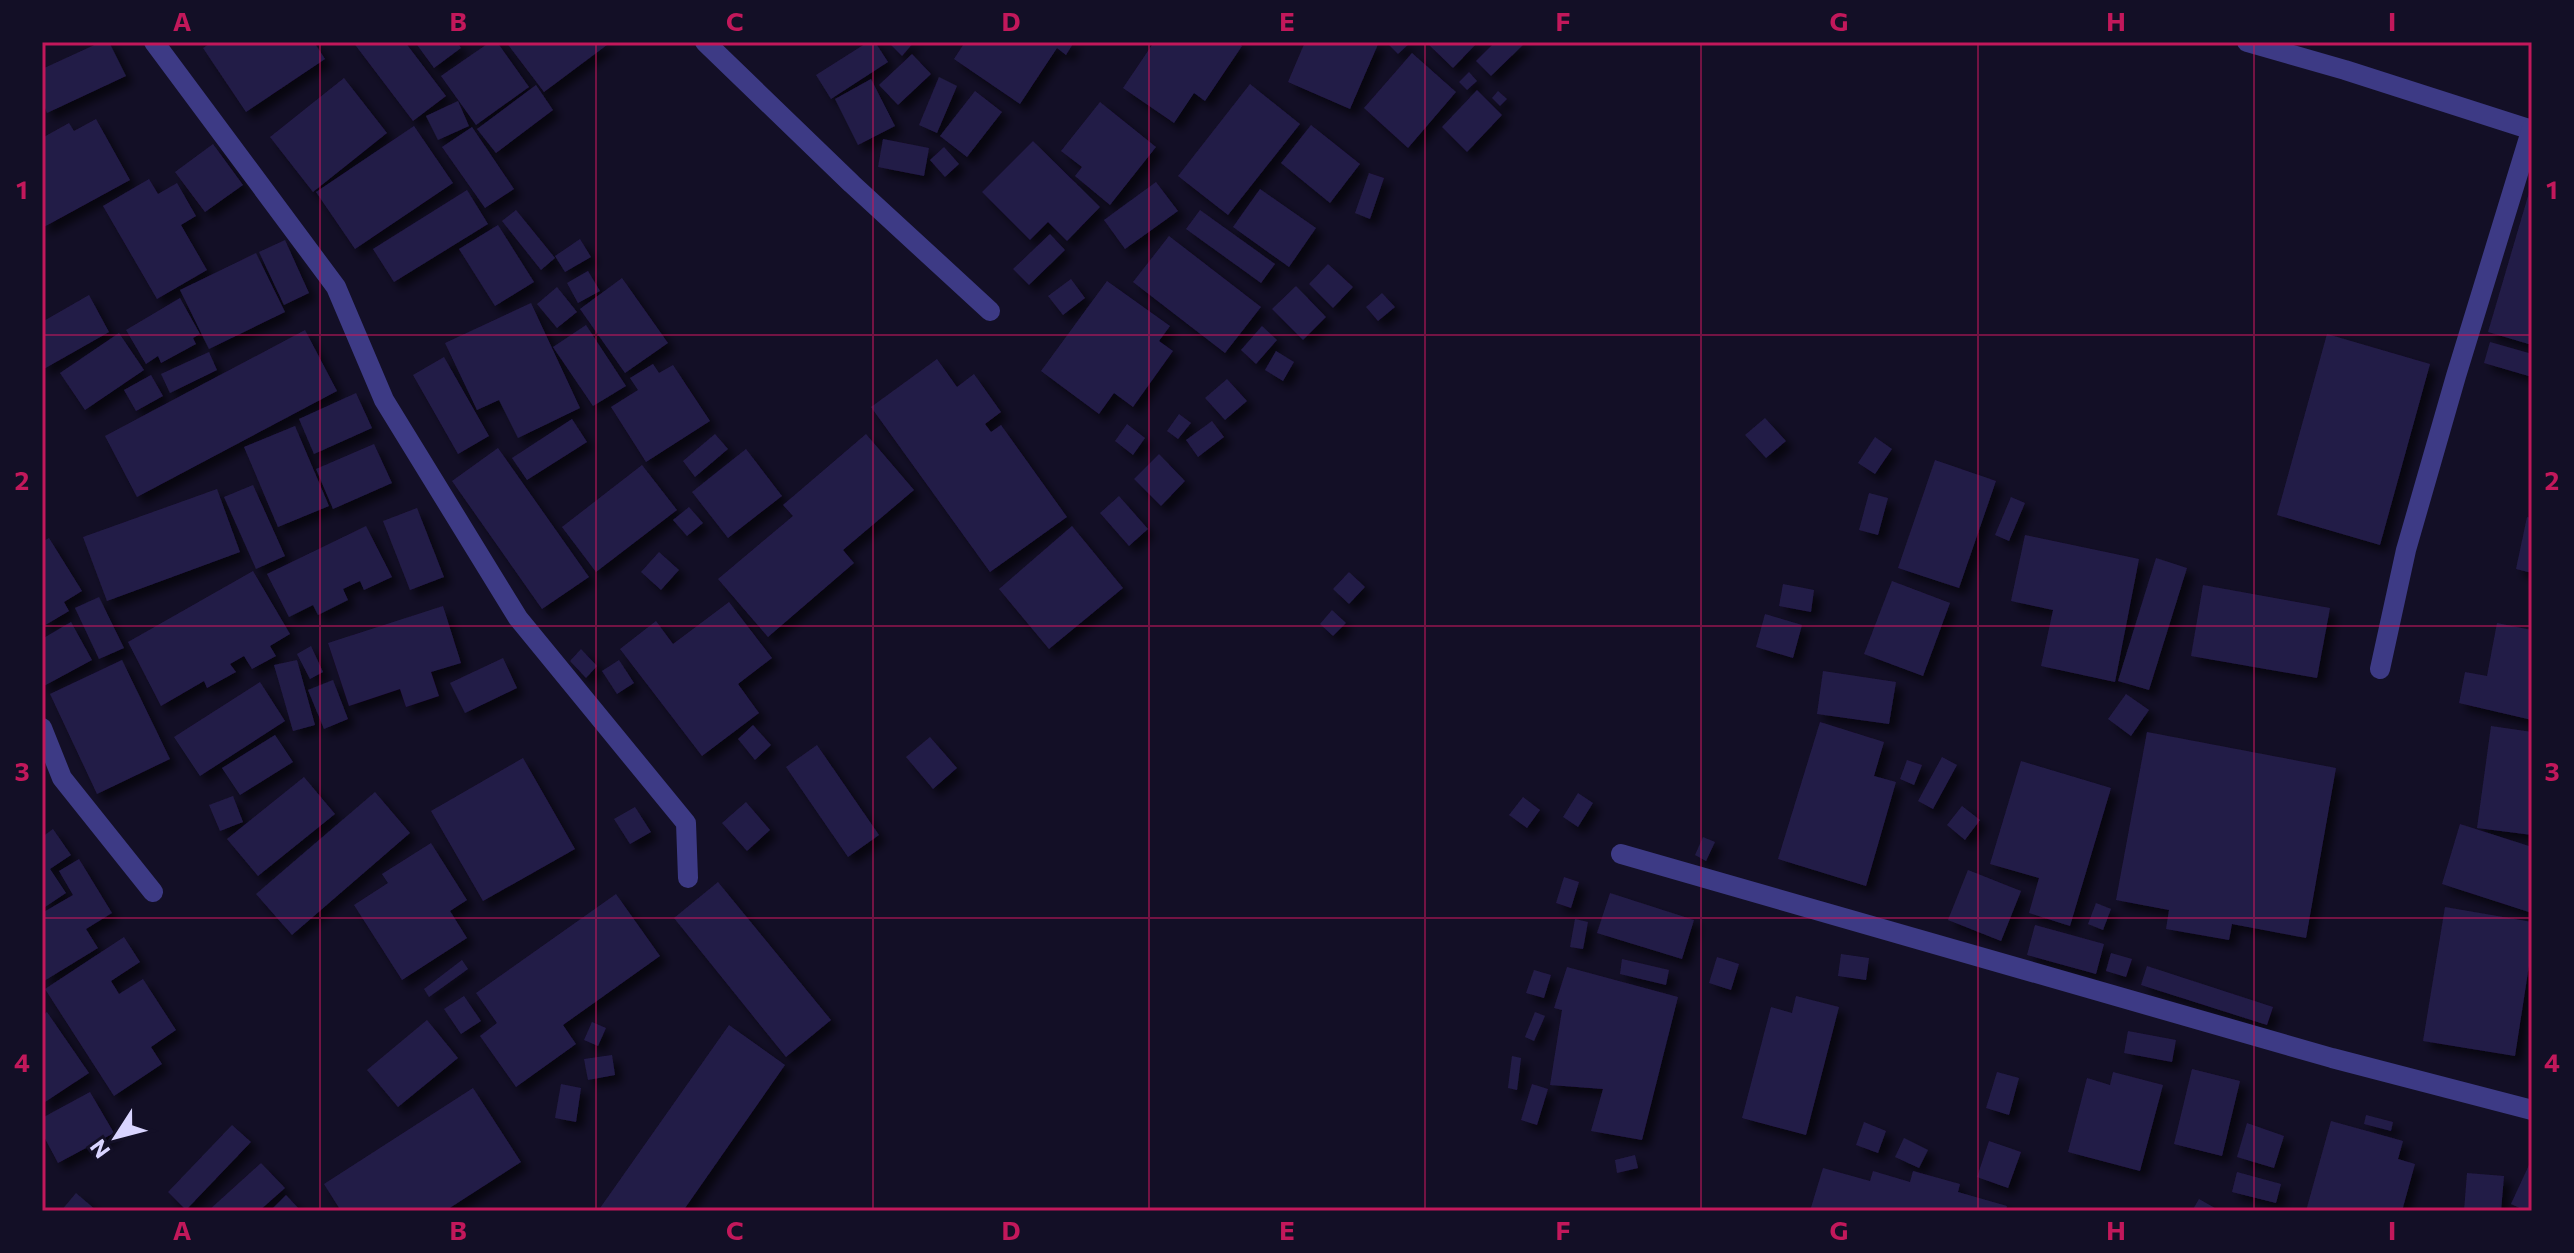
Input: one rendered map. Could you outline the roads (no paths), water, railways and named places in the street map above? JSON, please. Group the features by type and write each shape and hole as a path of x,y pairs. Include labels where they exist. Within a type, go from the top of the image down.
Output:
{"street":[{"path":"154,42 336,287 384,400 518,618 686,823 688,878"},
{"path":"705,42 990,311"},
{"path":"2247,42 2532,129 2419,507 2380,669"},
{"path":"42,728 62,778 153,892"},
{"path":"1621,854 2317,1054 2532,1110"}]}
